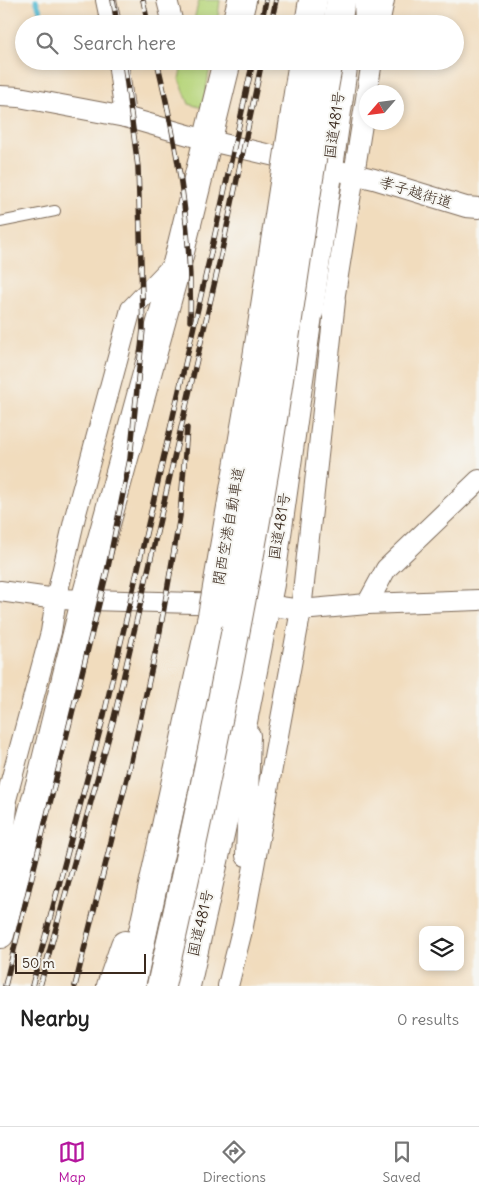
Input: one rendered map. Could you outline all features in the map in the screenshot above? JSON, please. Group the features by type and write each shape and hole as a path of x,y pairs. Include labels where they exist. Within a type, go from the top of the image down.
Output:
{"highway":[{"path":"238,15 242,0"},
{"path":"310,15 313,0"},
{"path":"338,15 341,0"},
{"path":"350,15 353,0"},
{"path":"0,934 40,785 84,601 178,260 224,70"},
{"name":"関西空港自動車道","path":"131,986 212,616 256,364 302,70"},
{"name":"関西空港自動車道","path":"161,986 190,859 239,617 272,426 328,70"},
{"name":"国道481号","path":"186,986 266,606 290,453 341,171 344,70"},
{"path":"111,986 121,952 155,873"}],"street":[{"path":"106,0 110,15"},
{"path":"159,0 163,15"},
{"path":"167,0 171,15"},
{"path":"228,15 229,0"},
{"path":"364,0 365,15"},
{"path":"382,15 384,0"},
{"path":"119,70 125,118"},
{"path":"367,70 368,81"},
{"path":"228,986 243,926 301,610 335,301 341,171 370,70"},
{"name":"孝子越街道","path":"0,96 19,97 125,118 206,140 341,171 466,207 479,208"},
{"path":"0,822 51,632 56,599 75,517 131,309 178,260"},
{"path":"290,453 335,301"},
{"path":"367,604 386,569 479,480"},
{"path":"0,592 84,601 266,606 301,610 367,604 479,600"},
{"path":"243,926 252,678"},
{"path":"0,880 7,818 7,799"}],"lane":[{"path":"0,222 55,211"}],"green space":[{"path":"199,0 220,0 218,15 195,15"},
{"path":"181,70 209,70 203,108 189,104 179,79"}],"waterway":[{"path":"36,0 42,15"}],"railway":[{"path":"113,0 116,15"},
{"path":"143,0 146,15"},
{"path":"263,15 266,0"},
{"path":"273,15 276,0"},
{"path":"5,986 108,567 130,459 143,329 138,167 125,70"},
{"path":"159,70 182,190 189,256 190,321"},
{"path":"32,986 104,715 251,70"},
{"path":"40,986 114,718 221,255 260,70"},
{"path":"75,986 129,770 160,631 180,516 187,428"}]}
